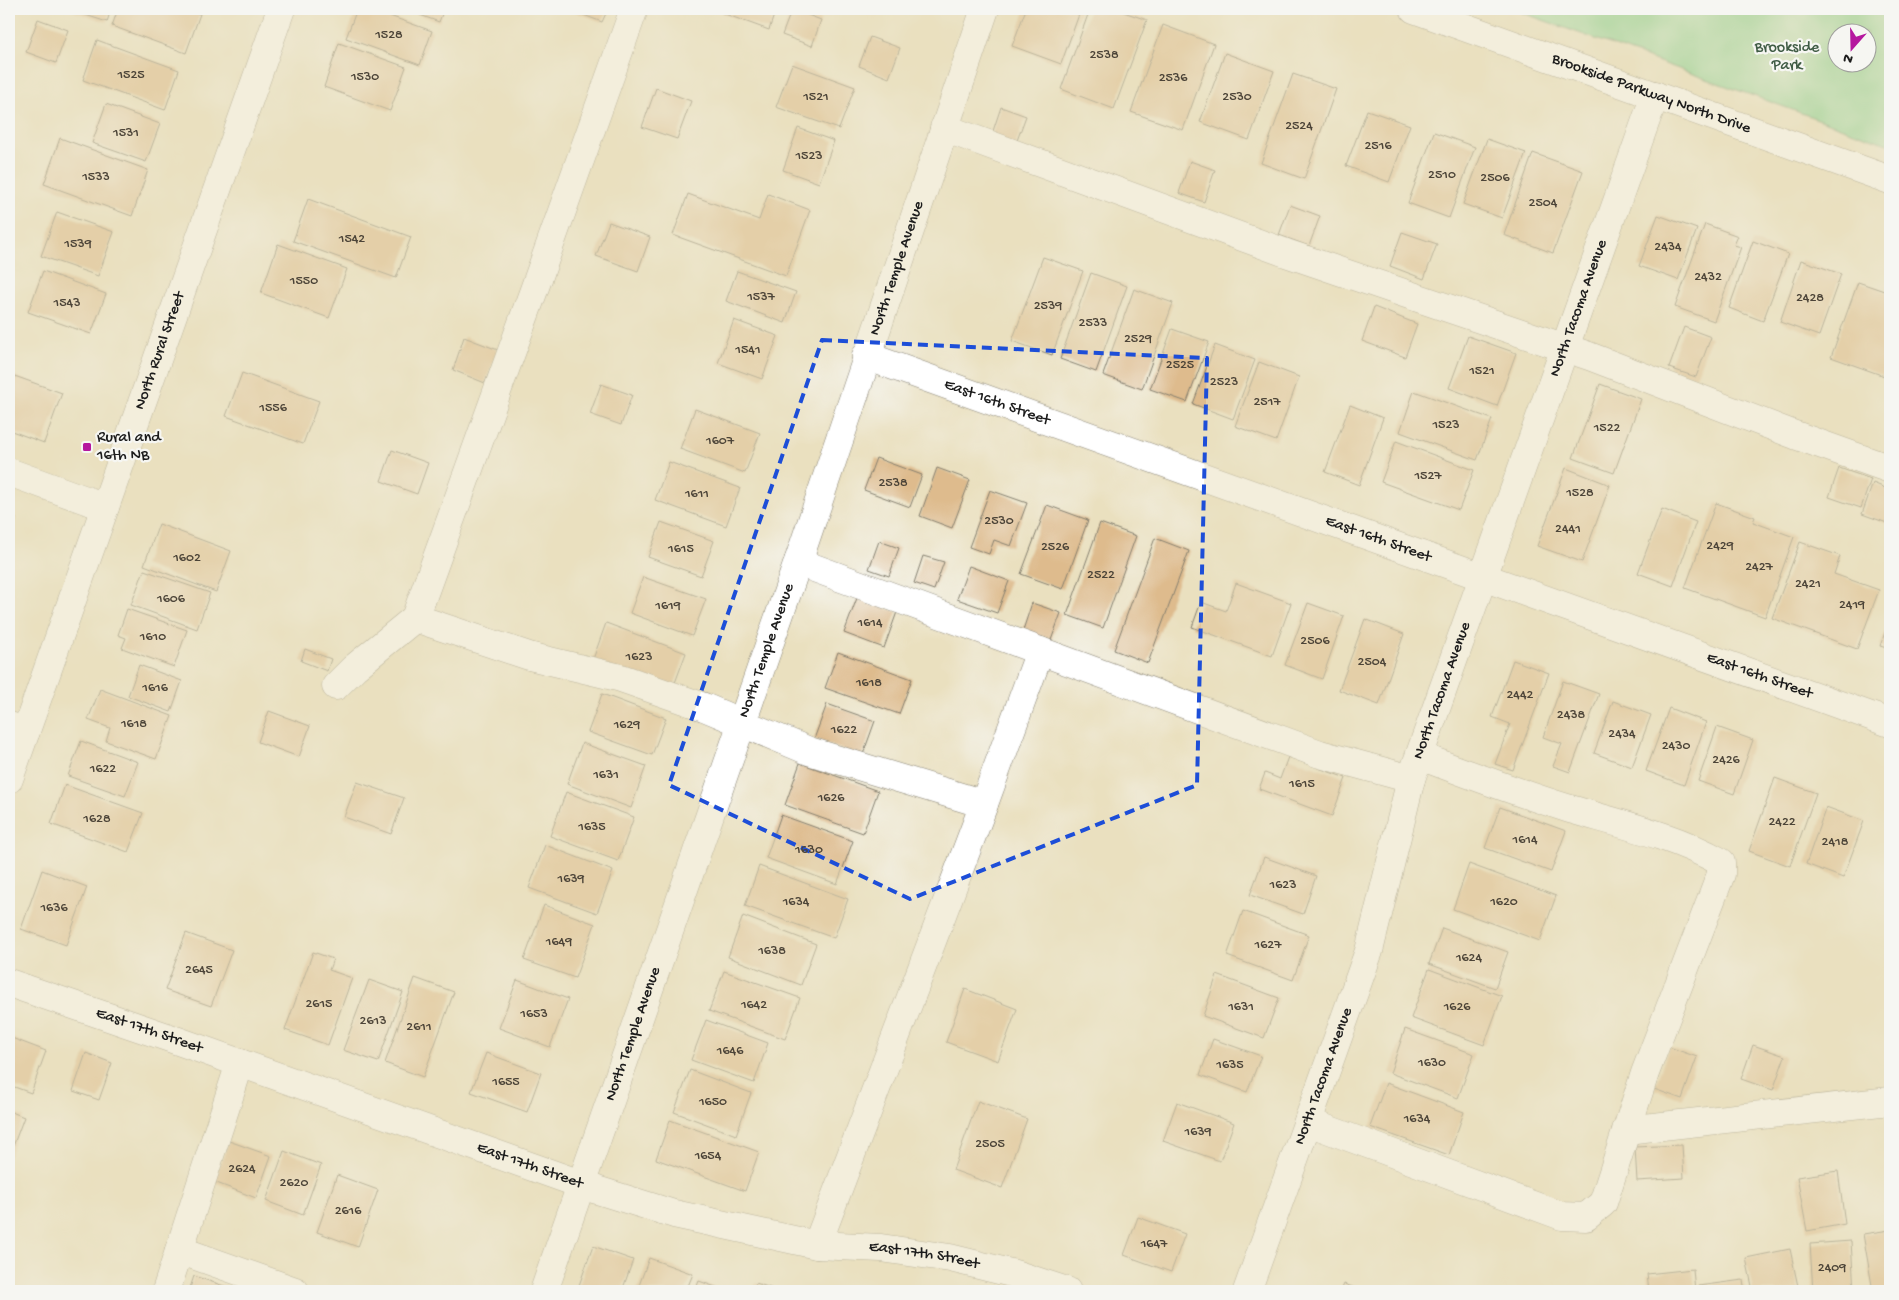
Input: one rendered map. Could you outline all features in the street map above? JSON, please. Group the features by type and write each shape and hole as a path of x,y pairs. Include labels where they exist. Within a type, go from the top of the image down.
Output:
{"street":[{"name":"North Rural Street","path":"9,779 17,729 105,507 281,9"},
{"path":"336,686 354,668 415,618 634,9"},
{"name":"North Temple Avenue","path":"544,1291 798,562 866,356 985,9"},
{"name":"Brookside Parkway North Drive","path":"1414,9 1890,180"},
{"name":"North Tacoma Avenue","path":"1247,1291 1369,951 1416,768 1655,95"},
{"path":"944,128 1286,253 1565,348 1890,469"},
{"name":"East 16th Street","path":"866,356 1890,724"},
{"path":"9,472 105,507"},
{"path":"798,562 1320,754 1416,768 1522,794 1656,835 1703,852 1721,862 1721,874 1645,1073 1603,1203 1586,1217 1562,1216 1308,1122"},
{"path":"415,618 529,656 621,678 704,707 809,751 984,804"},
{"path":"817,1245 1040,651"},
{"name":"East 17th Street","path":"9,983 582,1185 674,1214 817,1245 882,1248 950,1258 1015,1274 1067,1291"},
{"path":"166,1291 240,1063"},
{"path":"1626,1130 1890,1101"},
{"path":"179,1250 295,1291"}],"highlighted area":[{"path":"822,340 1207,358 1197,785 910,899 669,785"}],"green space":[{"name":"Brookside Park","path":"1512,9 1890,9 1890,145"}],"building":[{"path":"67,9 111,9 107,22"},
{"path":"118,9 186,9 200,14 186,53 112,26"},
{"path":"357,9 370,9 432,31 420,65 346,38"},
{"path":"404,9 444,9 439,22"},
{"path":"568,9 608,9 602,22"},
{"path":"723,9 776,9 769,30 722,13"},
{"path":"792,9 821,20 812,46 782,35"},
{"path":"1026,9 1081,9 1061,64 1012,46"},
{"path":"1090,9 1115,9 1147,20 1114,109 1061,89"},
{"path":"38,19 68,30 56,63 26,52"},
{"path":"1163,25 1214,44 1183,130 1131,112"},
{"path":"870,37 900,48 889,78 859,66"},
{"path":"97,40 179,70 165,110 83,80"},
{"path":"339,43 406,67 390,111 324,87"},
{"path":"1225,53 1274,71 1249,140 1200,122"},
{"path":"792,64 855,87 839,129 776,107"},
{"path":"1293,74 1336,89 1304,179 1261,163"},
{"path":"656,88 691,101 677,139 642,127"},
{"path":"106,104 160,124 146,162 92,143"},
{"path":"1001,107 1026,116 1015,146 991,137"},
{"path":"1367,110 1410,125 1389,182 1346,166"},
{"path":"798,128 834,141 819,183 783,170"},
{"path":"1434,132 1475,147 1449,218 1408,203"},
{"path":"60,138 148,170 132,216 44,184"},
{"path":"1487,139 1526,153 1502,218 1463,204"},
{"path":"1533,153 1583,171 1553,253 1504,235"},
{"path":"1190,161 1215,170 1204,202 1179,193"},
{"path":"688,194 759,220 768,194 810,210 786,276 673,235"},
{"path":"308,199 411,237 396,278 293,241"},
{"path":"1290,205 1320,216 1309,246 1279,235"},
{"path":"57,212 114,232 98,276 41,256"},
{"path":"1658,215 1697,229 1678,280 1639,266"},
{"path":"609,222 650,237 638,271 596,256"},
{"path":"1705,224 1738,236 1734,245 1741,247 1714,321 1675,307"},
{"path":"1402,232 1437,244 1424,279 1390,266"},
{"path":"1753,241 1788,254 1763,321 1729,308"},
{"path":"278,244 347,269 329,318 261,293"},
{"path":"1043,257 1083,271 1052,355 1012,341"},
{"path":"1801,260 1841,274 1819,336 1780,322"},
{"path":"43,271 106,294 91,334 28,312"},
{"path":"737,271 796,292 785,323 726,301"},
{"path":"1091,273 1127,286 1096,372 1060,359"},
{"path":"1858,282 1890,293 1890,367 1887,377 1831,357"},
{"path":"1134,289 1173,303 1142,389 1103,375"},
{"path":"1374,307 1417,324 1405,357 1362,341"},
{"path":"734,320 778,336 762,379 718,363"},
{"path":"1684,327 1711,337 1696,377 1669,368"},
{"path":"1172,329 1209,342 1187,402 1150,389"},
{"path":"1468,336 1516,353 1497,406 1449,388"},
{"path":"464,337 498,350 485,383 453,370"},
{"path":"1215,345 1255,360 1233,419 1193,404"},
{"path":"1259,362 1299,377 1276,441 1235,426"},
{"path":"242,373 319,401 303,444 226,416"},
{"path":"9,374 62,393 44,443 9,430"},
{"path":"601,384 632,395 621,425 590,414"},
{"path":"1600,384 1641,399 1614,473 1573,458"},
{"path":"1414,391 1492,419 1477,460 1400,432"},
{"path":"1350,405 1383,418 1359,485 1325,472"},
{"path":"695,409 760,433 745,473 680,449"},
{"path":"1396,441 1474,470 1459,510 1381,482"},
{"path":"392,450 428,463 417,494 381,481"},
{"path":"876,458 922,475 910,507 864,490"},
{"path":"669,462 740,488 726,526 655,500"},
{"path":"937,468 970,480 952,528 920,516"},
{"path":"1566,468 1610,485 1582,562 1537,546"},
{"path":"1839,468 1871,479 1861,508 1829,497"},
{"path":"1873,483 1890,490 1890,524 1862,514"},
{"path":"990,490 1027,503 1011,546 994,540 989,554 969,547"},
{"path":"1716,503 1755,517 1753,522 1794,537 1765,617 1685,588"},
{"path":"1047,505 1088,520 1063,589 1021,574"},
{"path":"1662,509 1696,522 1673,586 1638,573"},
{"path":"9,515 16,518 9,537"},
{"path":"661,522 714,541 701,576 648,557"},
{"path":"1100,523 1136,536 1103,628 1067,615"},
{"path":"159,524 231,551 216,592 144,565"},
{"path":"1155,538 1189,551 1148,663 1114,650"},
{"path":"879,541 899,548 889,576 869,569"},
{"path":"1800,542 1840,556 1834,574 1879,590 1857,649 1772,618"},
{"path":"923,556 944,562 934,590 914,583"},
{"path":"969,566 1009,581 997,613 957,599"},
{"path":"144,570 210,593 197,629 131,605"},
{"path":"643,577 706,599 692,636 630,613"},
{"path":"1236,583 1291,603 1272,656 1192,627 1201,602 1226,611"},
{"path":"857,598 897,612 884,648 844,633"},
{"path":"1032,603 1061,613 1050,643 1022,633"},
{"path":"1308,603 1344,616 1322,679 1285,665"},
{"path":"127,609 187,630 174,667 122,648 126,638 118,635"},
{"path":"1365,619 1404,634 1379,705 1339,690"},
{"path":"1890,619 1890,649 1880,646"},
{"path":"606,623 686,653 672,691 592,662"},
{"path":"305,649 331,659 327,671 301,661"},
{"path":"838,652 912,679 899,714 825,688"},
{"path":"1513,660 1549,673 1513,770 1495,764 1510,724 1492,717"},
{"path":"139,665 182,681 171,712 128,696"},
{"path":"1563,681 1599,694 1570,772 1553,766 1562,744 1543,737"},
{"path":"100,689 172,716 156,759 106,741 110,728 88,720"},
{"path":"602,694 666,718 652,755 588,732"},
{"path":"1613,701 1651,715 1632,767 1594,753"},
{"path":"827,704 875,721 862,757 814,739"},
{"path":"1669,708 1706,722 1684,785 1646,771"},
{"path":"269,711 310,726 299,757 258,742"},
{"path":"1717,727 1753,740 1734,794 1698,781"},
{"path":"81,741 138,762 125,796 68,776"},
{"path":"582,743 646,766 631,808 567,784"},
{"path":"1288,757 1346,778 1332,816 1259,789 1265,773 1280,779"},
{"path":"800,763 878,791 863,833 785,805"},
{"path":"1775,778 1816,793 1790,866 1749,851"},
{"path":"357,782 404,798 391,834 344,817"},
{"path":"65,785 143,813 128,852 51,824"},
{"path":"566,792 634,817 618,861 550,836"},
{"path":"1500,807 1566,831 1551,872 1485,848"},
{"path":"1826,807 1864,821 1843,878 1806,864"},
{"path":"781,815 853,841 837,884 766,858"},
{"path":"545,845 613,871 597,913 529,888"},
{"path":"1264,857 1316,876 1303,914 1250,895"},
{"path":"1469,864 1556,896 1540,941 1453,909"},
{"path":"759,866 848,899 834,938 745,906"},
{"path":"42,870 87,887 66,945 21,929"},
{"path":"544,905 595,924 575,978 524,960"},
{"path":"1243,911 1309,935 1293,980 1227,956"},
{"path":"743,916 816,944 801,985 728,957"},
{"path":"1442,928 1508,952 1495,988 1429,964"},
{"path":"186,933 232,950 211,1006 165,990"},
{"path":"313,952 333,959 329,970 352,978 328,1045 285,1030"},
{"path":"1429,969 1502,996 1484,1045 1411,1018"},
{"path":"724,971 800,998 785,1039 709,1011"},
{"path":"1217,975 1279,998 1264,1038 1203,1016"},
{"path":"415,978 454,992 423,1077 385,1063"},
{"path":"369,980 403,992 378,1062 343,1050"},
{"path":"517,980 568,999 550,1047 499,1028"},
{"path":"965,989 1017,1009 998,1061 946,1042"},
{"path":"706,1020 768,1043 754,1083 691,1060"},
{"path":"1405,1029 1474,1054 1458,1098 1390,1073"},
{"path":"9,1037 46,1051 31,1093 9,1085"},
{"path":"1213,1039 1261,1056 1247,1092 1200,1075"},
{"path":"1753,1045 1785,1056 1773,1090 1741,1079"},
{"path":"1669,1047 1697,1057 1682,1099 1654,1089"},
{"path":"86,1053 112,1063 99,1100 73,1091"},
{"path":"486,1053 541,1073 527,1112 471,1092"},
{"path":"690,1070 751,1093 736,1135 674,1112"},
{"path":"1386,1083 1464,1112 1449,1155 1370,1127"},
{"path":"978,1101 1027,1119 1002,1188 953,1170"},
{"path":"1177,1102 1234,1123 1220,1161 1163,1141"},
{"path":"9,1111 24,1117 9,1157"},
{"path":"670,1120 759,1152 745,1191 656,1159"},
{"path":"229,1141 271,1156 256,1198 214,1182"},
{"path":"1682,1145 1684,1178 1637,1181 1635,1147"},
{"path":"284,1151 321,1165 303,1215 266,1201"},
{"path":"1838,1171 1845,1224 1807,1231 1797,1177"},
{"path":"337,1175 378,1190 358,1247 317,1232"},
{"path":"1138,1217 1185,1234 1171,1272 1124,1255"},
{"path":"1890,1230 1890,1291 1873,1291 1863,1234"},
{"path":"1851,1241 1854,1291 1813,1291 1810,1244"},
{"path":"593,1246 633,1260 622,1291 577,1291"},
{"path":"1790,1249 1799,1291 1753,1291 1746,1258"},
{"path":"649,1258 693,1274 686,1291 637,1291"},
{"path":"1693,1269 1695,1291 1649,1291 1647,1274"},
{"path":"194,1276 227,1287 226,1291 189,1291"},
{"path":"1743,1280 1745,1291 1699,1291 1698,1286"},
{"path":"699,1281 727,1291 695,1291"},
{"path":"756,1283 779,1291 753,1291"},
{"path":"1344,1284 1364,1291 1341,1291"}],"place":[{"name":"Rural and 16th NB","path":"87,447"}]}
